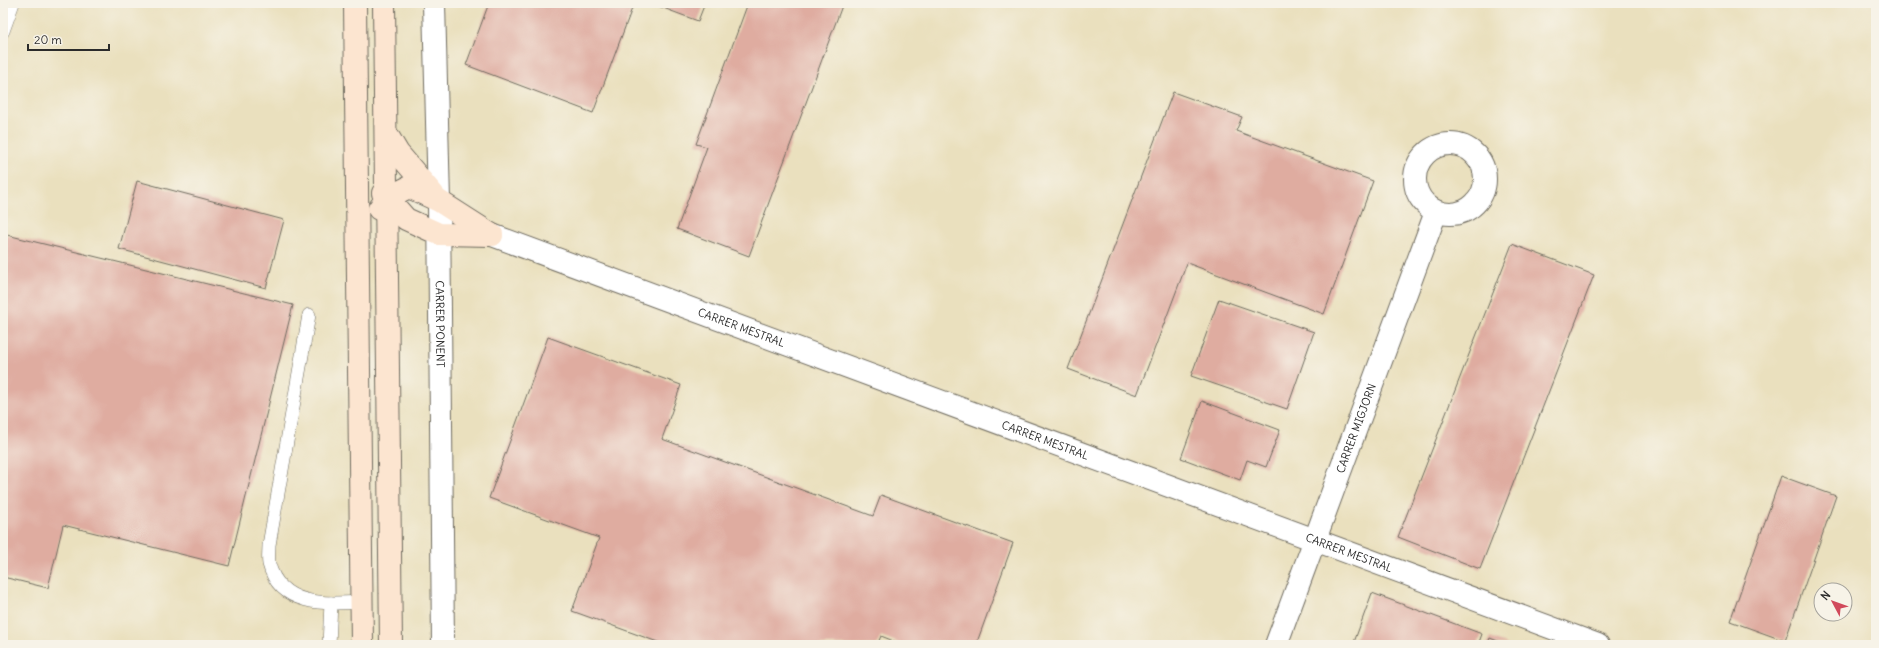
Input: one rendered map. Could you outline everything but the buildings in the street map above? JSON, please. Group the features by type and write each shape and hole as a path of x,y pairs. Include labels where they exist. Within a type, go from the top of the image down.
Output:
{"main road":[{"path":"355,3 362,645"},
{"path":"363,3 365,13 371,178 406,220 439,217 492,235"},
{"path":"384,3 391,645"},
{"path":"386,133 439,217"},
{"path":"359,440 372,402 370,221 387,198 410,187 439,217 492,235"}],"street":[{"name":"CARRER PONENT","path":"434,3 439,217 443,645"},
{"name":"CARRER MIGJORN","path":"1276,645 1436,212"},
{"name":"CARRER MESTRAL","path":"492,235 1314,541 1598,645"}],"lane":[{"path":"3,31 13,3"},
{"path":"309,315 269,545 269,563 278,582 291,594 308,602 331,604 361,602"},
{"path":"329,645 331,604"}]}
